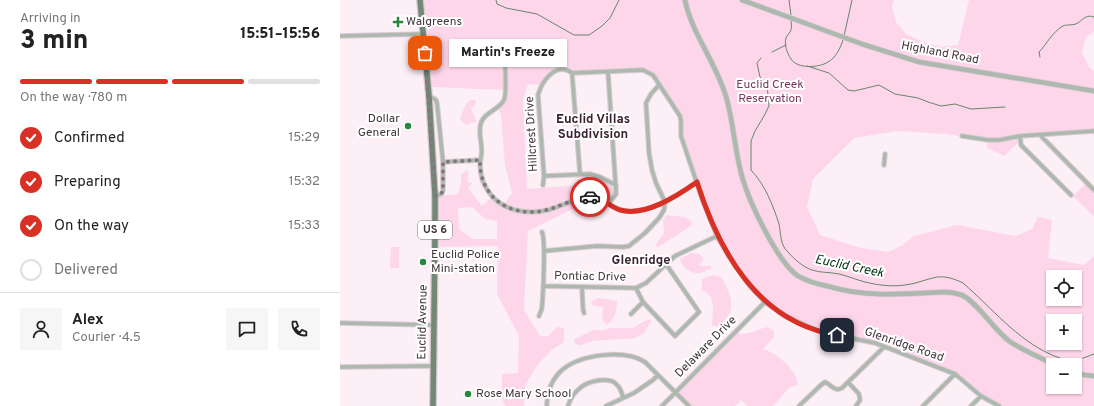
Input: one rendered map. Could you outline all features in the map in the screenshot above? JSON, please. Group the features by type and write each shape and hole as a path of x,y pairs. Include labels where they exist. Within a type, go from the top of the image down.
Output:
{"main road":[{"name":"Euclid Avenue","path":"420,0 429,96 435,196 433,406"}],"street":[{"path":"685,0 696,30 723,84 731,115 735,148 750,200 771,242 788,266 797,275 809,281 839,290 866,294 881,295 953,292 962,295 972,302 997,330 1009,340 1046,361"},
{"name":"Highland Road","path":"742,0 862,44 919,62 1094,91"},
{"path":"340,36 424,34"},
{"path":"534,62 505,61 505,96 501,104 484,117 480,125 482,155 480,160 481,172 485,186 492,196 508,208 525,211 541,211 591,197 601,198 618,209 628,211 642,210 665,202 697,182"},
{"name":"Glenridge Road","path":"562,69 568,70 572,73 643,70 653,75 680,116 681,136 703,201 717,236 749,285 765,302 785,316 814,330 860,339 955,374 981,396 998,406"},
{"name":"Hillcrest Drive","path":"544,186 538,95 541,85 548,76 562,69"},
{"path":"608,72 616,185 616,194 609,203"},
{"path":"572,73 580,174"},
{"path":"544,251 597,246 629,246 645,233 659,218 664,210 665,202 652,170 649,153 646,103 651,94 659,85"},
{"path":"429,96 436,100 437,103 443,162 443,191 441,194 435,196"},
{"path":"962,136 999,140 1020,136 1094,131"},
{"path":"1040,135 1094,190"},
{"path":"1020,136 1021,145 1071,195"},
{"path":"884,165 885,154"},
{"path":"443,162 480,160"},
{"path":"544,176 590,174 616,185"},
{"path":"539,316 542,309 543,286 544,236 542,232"},
{"name":"Pontiac Drive","path":"543,286 636,288 646,283 675,256 717,236"},
{"path":"636,288 643,302 675,336 700,312 666,264"},
{"path":"582,288 584,314"},
{"path":"631,314 643,302"},
{"name":"Delaware Drive","path":"662,406 765,302"},
{"path":"340,323 434,325"},
{"path":"799,406 825,382 838,390 884,347"},
{"path":"547,406 549,390 554,380 562,370 574,363 594,357 630,355 646,362 689,406"},
{"path":"340,367 433,366"},
{"path":"923,406 955,374"},
{"path":"1082,374 1094,376"},
{"path":"606,406 634,393 658,375"},
{"path":"568,406 571,398 580,388 584,385 600,380 610,380 615,383 623,397"},
{"path":"848,382 859,394 860,400 856,406"},
{"path":"971,406 981,396"}],"green space":[{"name":"Euclid Creek Reservation","path":"420,0 894,0 892,6 896,22 906,34 921,41 941,47 958,45 969,0 1094,0 1094,32 1086,37 1082,52 1089,67 1094,71 1094,136 1090,132 1020,136 1021,140 1004,156 987,148 988,140 945,134 897,131 854,138 813,179 807,207 820,235 861,248 888,252 903,245 914,236 957,225 1016,236 1032,229 1038,217 1052,220 1048,258 1084,265 1094,256 1094,406 999,406 991,402 957,375 875,343 837,335 797,323 765,302 749,285 717,236 681,136 681,121 653,75 643,70 572,73 568,70 554,71 541,85 528,84 523,100 527,189 582,185 582,174 590,174 616,185 616,191 609,203 595,197 595,203 577,207 528,231 524,310 540,336 549,336 556,327 564,328 564,342 552,350 538,364 525,385 524,406 505,406 502,398 502,374 518,373 519,336 497,294 498,246 435,247 435,196 458,194 461,174 468,170 468,182 472,184 468,188 482,206 492,197 503,205 512,193 505,165 501,114 497,107 503,101 505,90 432,87 427,26 423,25","holes":["472,207 485,219 497,221 497,239 473,239 459,229 458,208"]},
{"path":"470,100 475,100 476,104 471,108 476,121 475,123 472,122 467,125 464,124 460,118 466,104"},
{"path":"1087,182 1094,190 1094,217 1073,196"},
{"path":"666,215 685,217 692,222 691,226 657,248 656,244 664,233 663,220"},
{"path":"391,247 399,247 399,268 390,268"},
{"path":"691,253 699,254 704,258 699,266 711,266 712,267 710,270 708,269 701,273 696,273 685,267 680,259"},
{"path":"713,275 721,277 728,291 731,304 731,310 728,316 717,327 712,325 713,307 711,298 705,291 702,291 702,279"},
{"path":"598,298 617,301 615,314 607,325 602,315 603,307 593,306 591,302"},
{"path":"651,319 651,322 644,333 635,338 592,341 581,345 577,345 573,340 593,330 633,328"},
{"path":"768,327 774,331 774,337 763,349 780,358 790,368 797,379 798,385 790,387 773,406 747,406 741,400 735,406 689,406 675,392 736,330 740,334 744,334"}],"waterway":[{"name":"Euclid Creek","path":"496,0 497,4 506,8 537,14 574,35 589,35 602,26 610,18 619,0"},
{"name":"Euclid Creek","path":"789,0 791,15"},
{"name":"Euclid Creek","path":"844,36 852,0"},
{"path":"1040,57 1039,52 1059,29 1065,25 1076,24 1087,17 1094,17"},
{"name":"Euclid Creek","path":"791,20 791,31 785,40 787,51 791,59 798,65 814,66 828,62 835,56 843,40"},
{"name":"Euclid Creek","path":"772,52 786,45"},
{"name":"Euclid Creek","path":"761,58 757,63 760,77 767,84 769,106 751,141 751,170 760,182 771,203 779,224 781,239 785,249 796,260 812,270 839,274 880,285 895,286 937,277 954,279 963,283 1027,341 1052,355 1064,359 1078,360 1094,354"},
{"path":"807,66 829,73 848,90 854,91 879,85 895,94 918,98 941,106 955,104 971,109 1005,107"}],"way so far":[{"path":"425,53 435,196 441,194 443,191 443,162 480,160 481,172 485,186 492,196 508,208 534,212 547,210 582,198 590,197"}],"place":[{"name":"Walgreens","path":"398,22"},
{"name":"Martin's Freeze","path":"425,53"},
{"name":"Dollar General","path":"408,126"},
{"name":"Euclid Police Mini-station","path":"423,262"},
{"name":"Rose Mary School","path":"468,394"}],"district":[{"name":"Euclid Villas Subdivision","path":"593,128"},
{"name":"Glenridge","path":"641,261"}],"route":[{"path":"590,197 601,198 621,210 635,211 665,202 697,182 717,236 749,285 765,302 797,323 814,330 837,335"}]}
